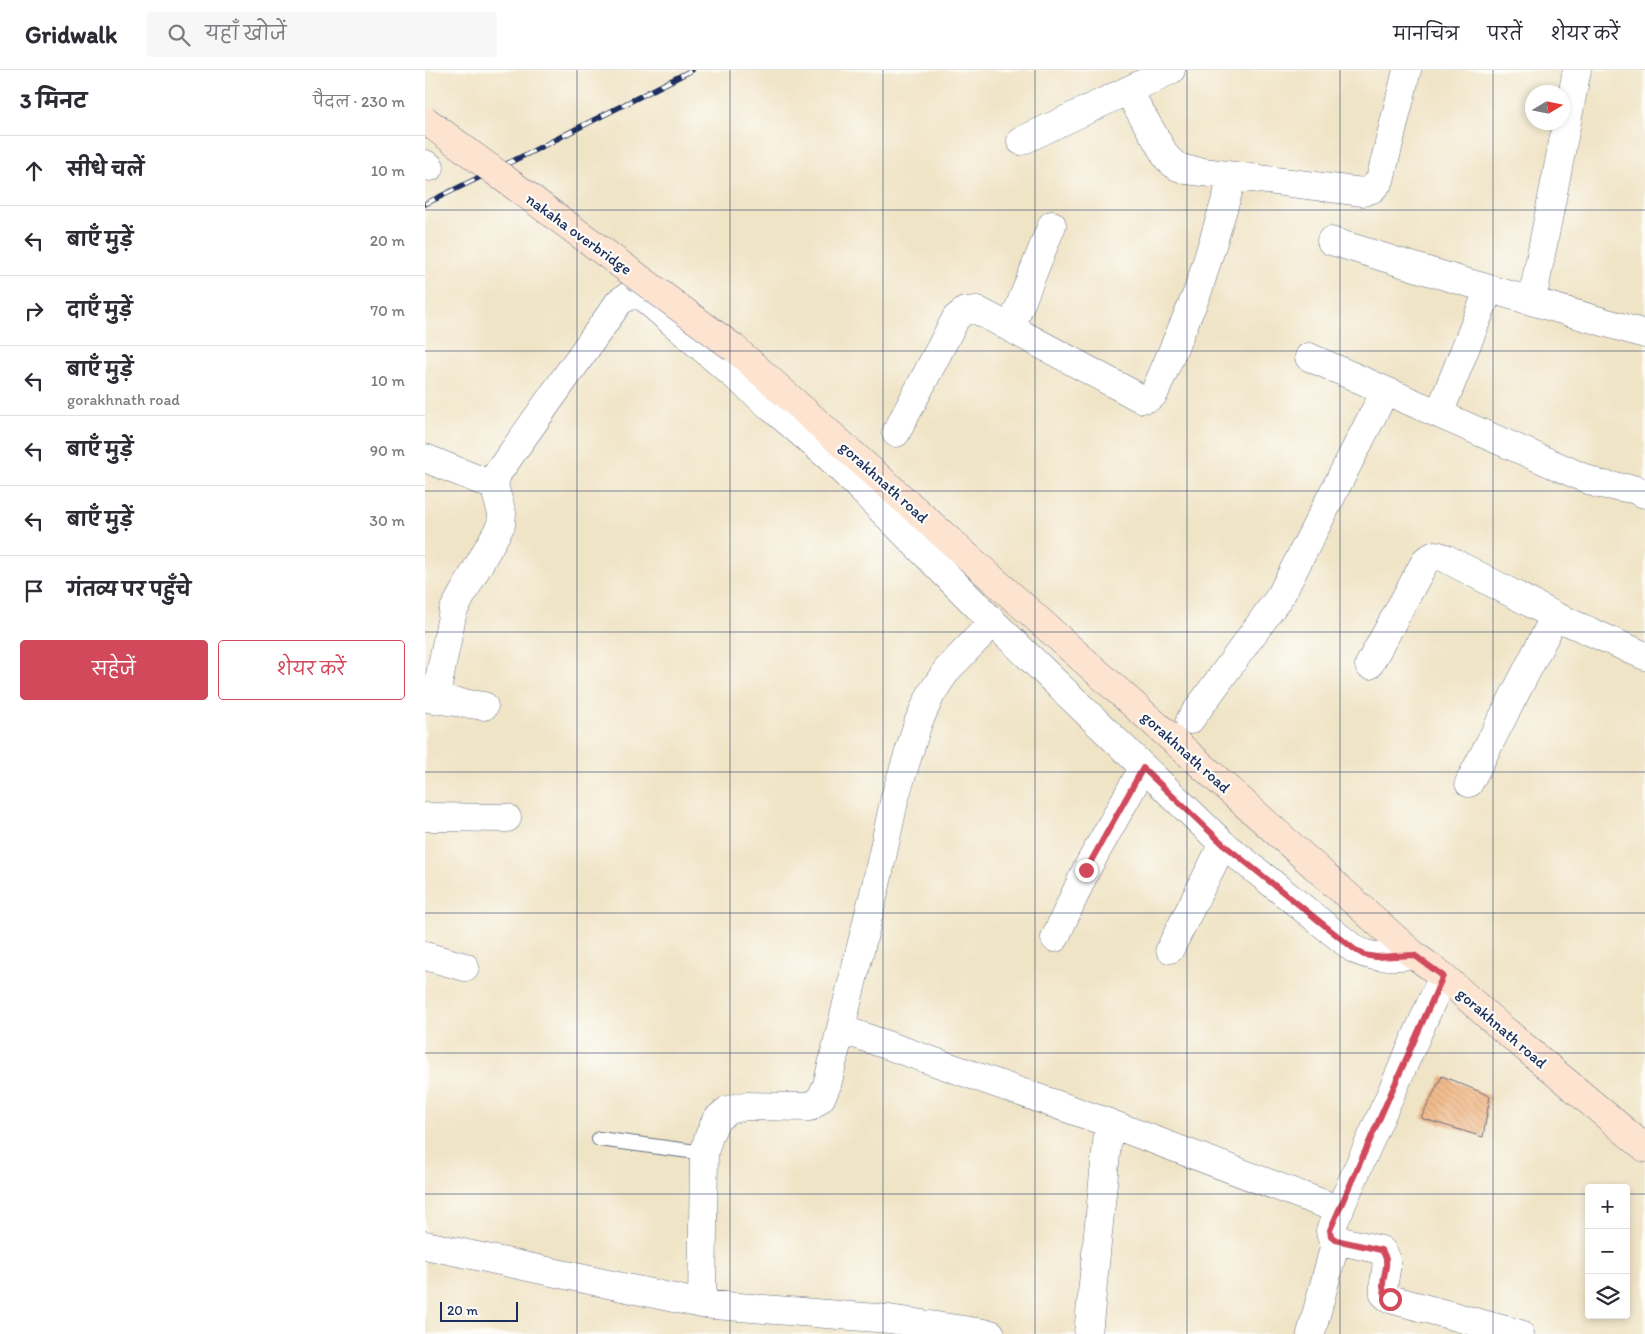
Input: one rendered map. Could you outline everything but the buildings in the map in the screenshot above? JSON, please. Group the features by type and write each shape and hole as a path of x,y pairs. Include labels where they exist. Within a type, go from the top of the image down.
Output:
{"street":[{"path":"1021,141 1171,70"},
{"path":"1128,91 1167,158 1176,166 1187,170 1363,192 1372,189 1380,180 1407,70"},
{"path":"1532,301 1577,70"},
{"name":"nakaha overbridge","path":"425,120 734,348"},
{"path":"896,434 956,318 965,311 977,310 1142,399 1154,394 1198,290 1233,176"},
{"path":"1011,328 1052,225"},
{"path":"1331,241 1645,334"},
{"path":"1439,414 1489,289"},
{"path":"485,706 430,699 453,611 501,525 502,513 494,486 497,474 619,302 630,295 642,296 829,457 993,622 1223,844 1364,955 1376,957 1414,955"},
{"name":"gorakhnath road","path":"734,348 1414,955 1443,976 1496,1024 1645,1148"},
{"path":"1309,357 1598,484 1633,489 1645,494"},
{"path":"1190,720 1281,595 1385,390"},
{"path":"425,458 494,486"},
{"path":"1369,665 1426,560 1435,555 1445,558 1555,616 1645,656"},
{"path":"1469,783 1555,616"},
{"path":"702,1304 704,1153 709,1136 716,1120 728,1110 745,1106 810,1107 821,1098 827,1085 841,1029 895,797 918,723 931,694 947,670 993,622"},
{"path":"1055,938 1086,870 1143,768"},
{"path":"425,817 507,818"},
{"path":"1170,950 1223,844"},
{"path":"425,956 465,968"},
{"path":"1443,976 1330,1230 1331,1236 1336,1240 1381,1250 1385,1254 1387,1262 1383,1287 1384,1294 1390,1299 1520,1334"},
{"path":"841,1029 1109,1123 1340,1210"},
{"path":"1088,1334 1109,1123"},
{"path":"1311,1334 1336,1240"},
{"path":"425,1246 702,1304 889,1319 991,1334"}],"lane":[{"path":"599,1139 704,1153"}],"railway":[{"path":"425,204 692,70"}],"route":[{"path":"1086,870 1143,768 1223,844 1354,949 1364,955 1376,957 1414,955 1443,976 1330,1230 1331,1236 1336,1240 1381,1250 1385,1254 1387,1262 1383,1287 1384,1294 1390,1299"}]}
